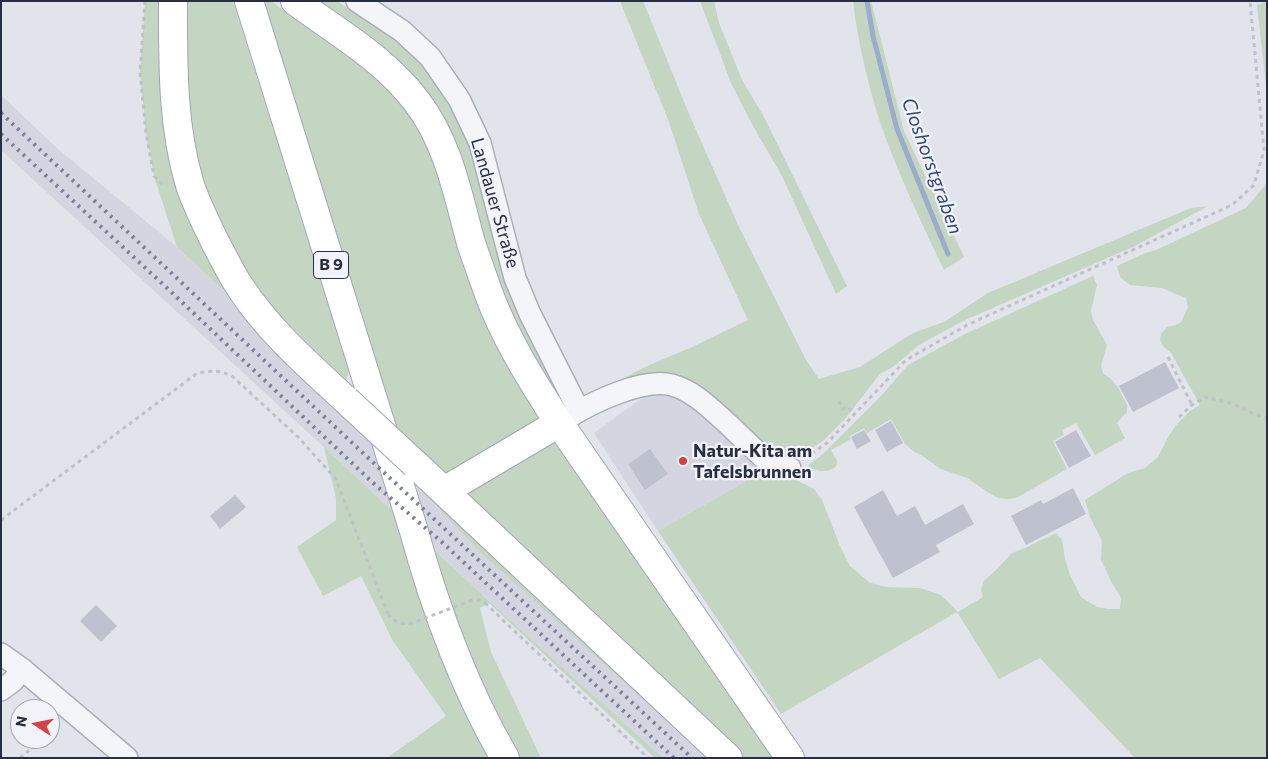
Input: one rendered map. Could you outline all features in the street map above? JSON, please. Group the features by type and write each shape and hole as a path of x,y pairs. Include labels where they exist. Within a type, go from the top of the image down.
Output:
{"main road":[{"path":"174,1 174,76 182,151 190,185 200,211 239,287 261,316 284,341 728,758"},
{"name":"B 9","path":"249,1 426,575 457,661 477,706 505,758"},
{"path":"295,1 373,56 399,80 418,102 434,128 446,156 488,292 507,336 534,385 569,417 790,758"},
{"path":"444,491 569,417"}],"lane":[{"name":"Landauer Straße","path":"356,1 402,31 430,57 459,99 480,143 516,278 569,417"},
{"path":"569,417 635,387 651,383 670,384 687,391 704,402 767,461 780,467 790,468"},
{"path":"1,654 22,669 126,758"},
{"path":"1,690 13,681 22,669"}],"path":[{"path":"145,1 140,72 146,133 154,176 161,184 173,186 190,185"},
{"path":"790,468 828,443 906,360 967,325 1232,205 1254,185 1264,150 1250,1"},
{"path":"1168,357 1192,405"},
{"path":"1,520 196,374 207,370 223,372 232,376 299,438 334,478 388,614 395,621 405,624 412,623 473,600 485,602 648,758"},
{"path":"1179,417 1192,405 1206,397 1230,403 1267,419"},
{"path":"839,401 843,409 849,407 853,415"},
{"path":"20,758 31,749"}],"shaded area":[{"path":"1,95 58,149 177,247 224,291 476,548 707,758 663,758 490,602 1,150"},
{"name":"Natur-Kita am Tafelsbrunnen","path":"659,393 672,394 687,401 764,471 658,531 594,433 635,403"}],"green space":[{"path":"145,1 162,1 161,73 166,145 183,200 224,291 177,247 154,176 146,133 140,72"},
{"path":"182,1 233,1 349,370 346,382 279,323 251,289 190,162"},
{"path":"257,1 272,1 360,62 419,120 439,164 475,293 495,342 541,421 450,473 441,472 387,417"},
{"path":"305,1 337,1 394,39 428,70 460,117 563,402 560,406 516,339 446,141"},
{"path":"620,1 643,1 689,114 738,225 806,360 819,379 860,367 913,333 944,322 988,293 1191,208 1208,206 1135,246 963,321 919,345 893,367 880,374 844,420 824,440 794,460 772,453 686,380 661,372 614,383 748,320 699,214 669,122"},
{"path":"700,1 714,1 719,23 742,80 764,117 847,286 836,294 782,176 731,83"},
{"path":"853,1 871,1 904,131 964,257 944,270 906,187 874,104 865,69"},
{"path":"1267,2 1267,94 1257,5"},
{"path":"1267,183 1267,758 1135,758 1040,658 999,679 957,612 781,714 658,531 764,471 788,476 814,489 822,500 850,566 870,583 887,587 920,588 941,595 958,612 983,597 981,590 984,581 1012,553 1056,533 1062,540 1070,575 1081,597 1097,607 1120,609 1121,598 1101,560 1102,541 1090,517 1085,500 1128,473 1145,468 1158,457 1177,424 1189,412 1200,405 1171,353 1163,346 1160,340 1161,334 1167,327 1181,322 1188,307 1186,298 1162,288 1130,285 1120,277 1117,266 1246,208"},
{"path":"1093,276 1097,285 1091,311 1093,320 1107,345 1101,366 1103,373 1118,387 1127,405 1127,412 1117,423 1125,438 1095,455 1076,423 1062,430 1064,435 1053,441 1067,469 1016,498 1008,499 998,498 967,478 941,469 915,452 905,444 891,419 867,433 864,428 849,437 851,439 831,450 837,462 837,465 832,469 819,471 808,466 824,453 881,396 908,365 965,334"},
{"path":"555,440 779,758 742,758 466,498 465,489"},
{"path":"324,447 490,602 663,758 655,758 489,603 480,608 491,652 541,758 387,758 446,716 393,641 361,576 323,596 297,547 336,520 336,498"},
{"path":"414,477 714,758 707,758 476,548 412,481"}],"building":[{"path":"1165,362 1179,388 1133,412 1119,386"},
{"path":"891,421 903,443 887,452 875,430"},
{"path":"864,430 871,441 857,449 851,437"},
{"path":"1076,430 1091,456 1069,468 1055,442"},
{"path":"650,449 668,474 645,490 628,464"},
{"path":"1073,488 1086,514 1026,545 1011,516 1041,500 1043,504"},
{"path":"883,490 897,516 915,506 925,525 963,504 974,524 936,545 940,552 893,578 854,507"},
{"path":"235,495 246,507 220,529 210,516"},
{"path":"96,605 117,626 101,642 80,621"}],"waterway":[{"name":"Closhorstgraben","path":"867,1 873,36 897,129 948,254"}],"railway":[{"path":"1,113 364,454 692,758"},
{"path":"1,134 372,482 444,544 674,758"}],"place":[{"name":"Natur-Kita am Tafelsbrunnen","path":"683,461"}]}
